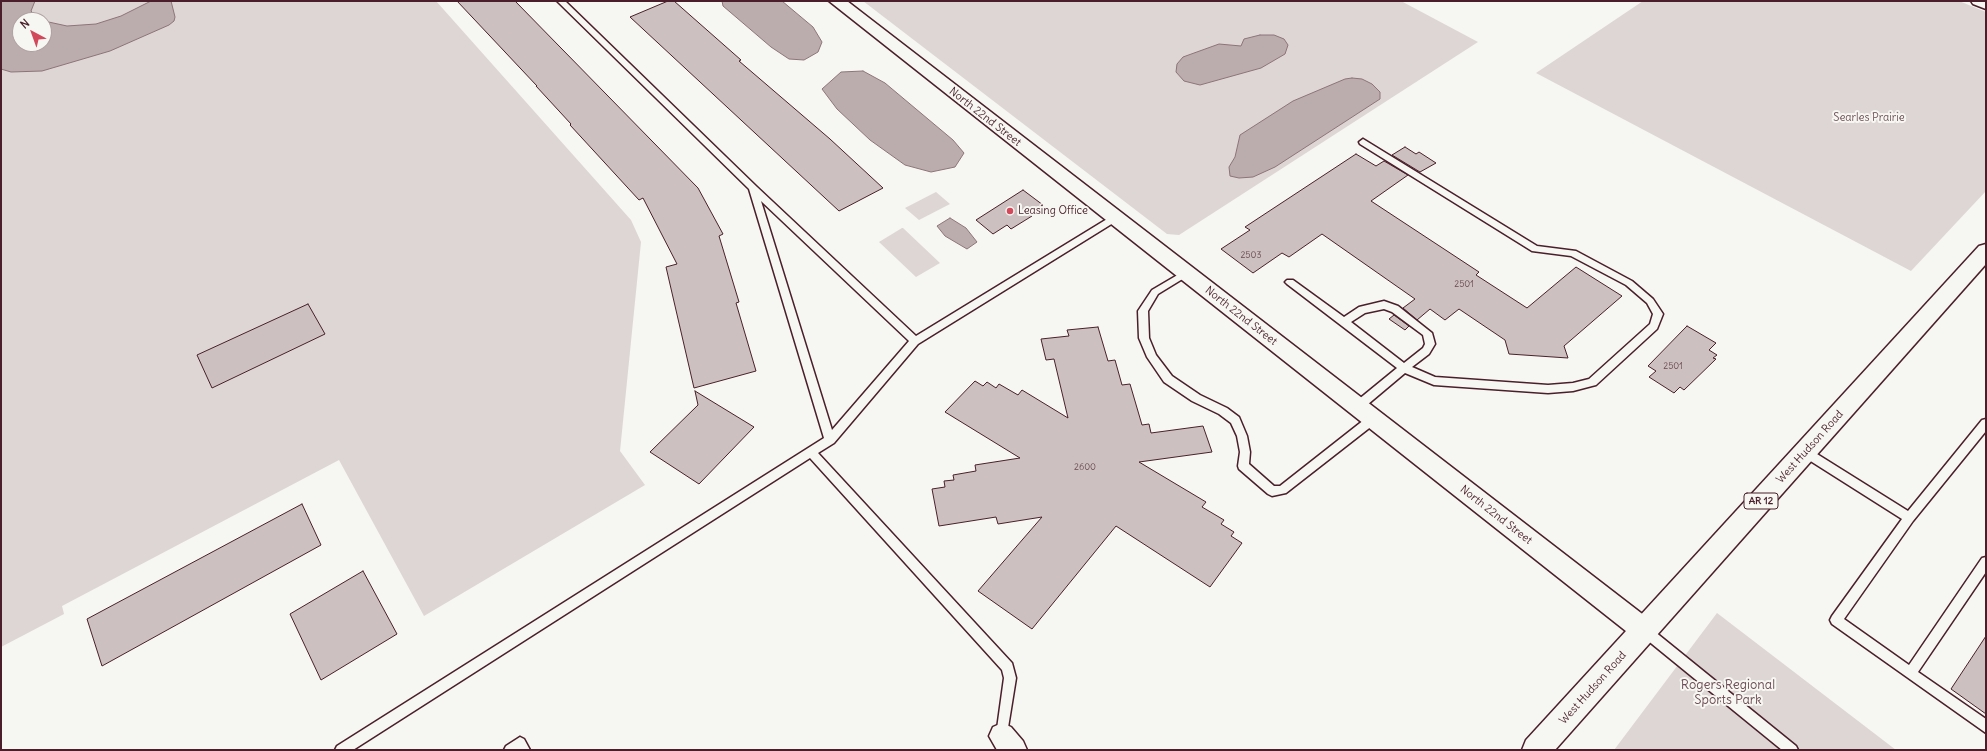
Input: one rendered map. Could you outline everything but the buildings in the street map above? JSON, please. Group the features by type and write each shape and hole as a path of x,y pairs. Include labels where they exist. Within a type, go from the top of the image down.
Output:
{"main road":[{"path":"1979,1 1986,4"},
{"name":"West Hudson Road","path":"1536,750 1986,251"}],"street":[{"name":"North 22nd Street","path":"837,1 1644,631"}],"lane":[{"path":"563,2 753,188 915,341"},
{"path":"1290,282 1404,368 1434,381 1548,389 1572,387 1592,382 1654,326 1658,314 1650,300 1628,283 1573,253 1535,249 1363,142"},
{"path":"753,188 830,440"},
{"path":"341,750 830,440 915,341 1115,218"},
{"path":"1186,273 1155,292 1142,311 1144,338 1152,357 1168,379 1196,398 1223,411 1235,420 1242,436 1245,452 1243,466 1272,491 1282,490 1373,419"},
{"path":"1344,322 1371,306 1384,305 1395,309 1427,333 1430,344 1426,351 1357,407"},
{"path":"1986,423 1982,437 1909,518 1836,620 1986,727"},
{"path":"811,452 1008,667 1010,678 1008,743"},
{"path":"1805,452 1909,518"},
{"path":"1910,673 1986,562"},
{"path":"1644,631 1792,750"},
{"path":"510,750 520,743 524,750"}],"green space":[{"path":"1,1 436,1 631,220 641,242 620,451 645,485 424,616 339,460 62,606 64,614 1,647"},
{"path":"863,1 1401,1 1478,42 1179,235 1167,234"},
{"name":"Searles Prairie","path":"1643,1 1959,1 1986,12 1986,191 1911,271 1536,73"},
{"path":"936,192 950,204 919,220 905,208"},
{"path":"902,228 940,263 916,277 879,242"},
{"name":"Rogers Regional Sports Park","path":"1717,613 1896,750 1614,750"}],"shaded area":[{"path":"1,1 35,1 32,12 12,12 12,52 52,52 52,23 67,26 96,24 121,16 151,1 171,1 175,17 174,21 169,25 110,51 42,71 11,72 1,69"},
{"path":"722,1 782,1 813,27 822,42 818,52 804,60 789,59 771,47 723,6"},
{"path":"1260,35 1274,35 1284,39 1288,45 1285,54 1261,68 1200,85 1184,81 1176,72 1177,64 1183,57 1219,44 1241,46 1244,39"},
{"path":"863,71 885,83 953,140 964,153 955,167 931,172 905,165 870,140 837,109 822,89 841,72"},
{"path":"1345,79 1362,79 1372,84 1380,92 1380,99 1275,167 1253,177 1239,178 1230,176 1229,167 1235,157 1240,135 1293,101"},
{"path":"950,218 966,228 977,242 967,249 945,236 937,226"}],"place":[{"name":"Leasing Office","path":"1010,211"}]}
